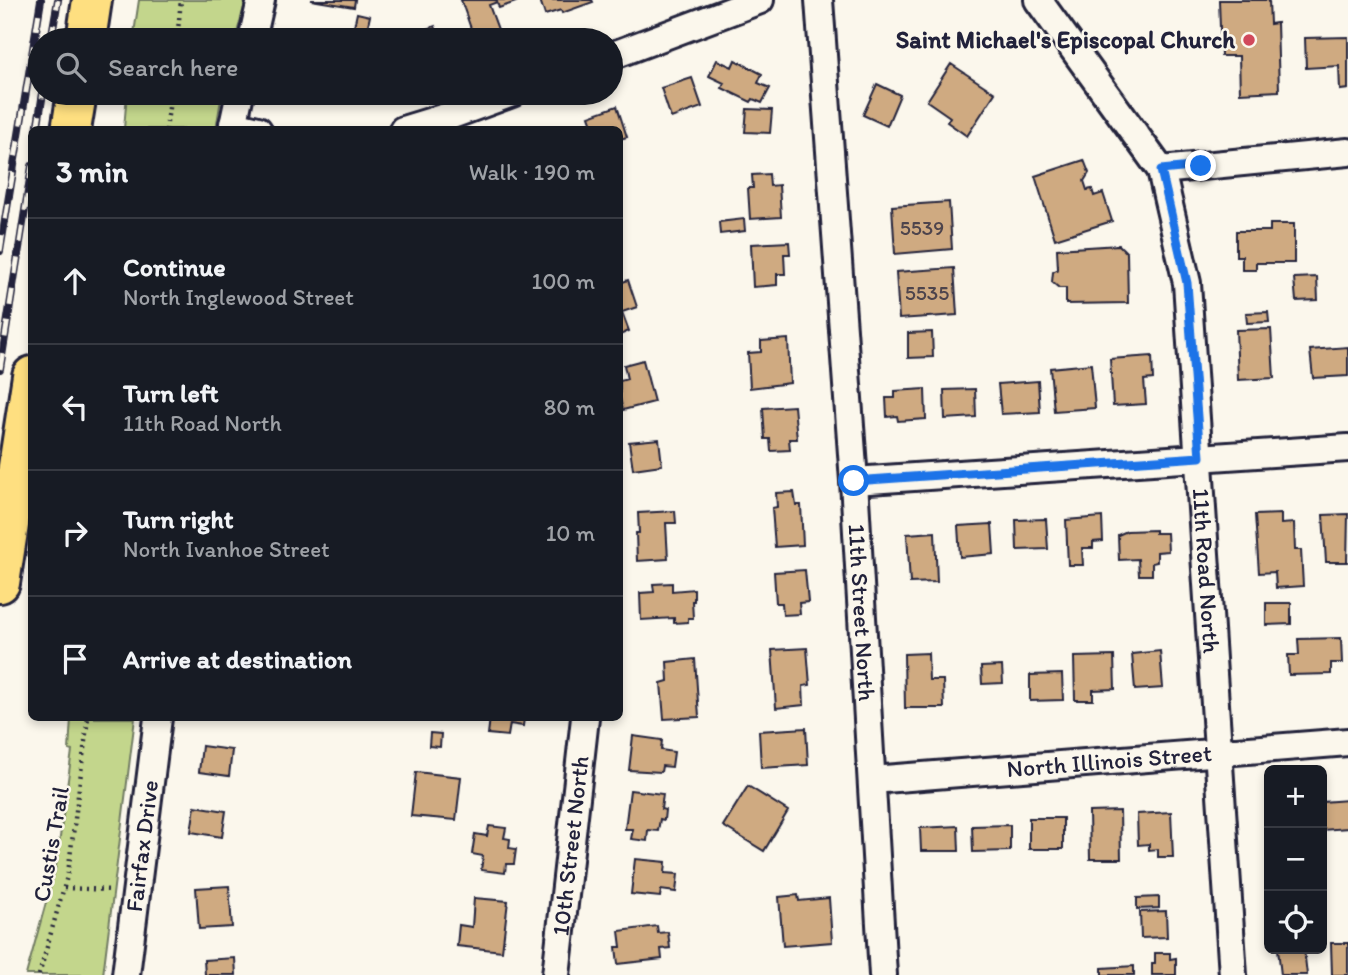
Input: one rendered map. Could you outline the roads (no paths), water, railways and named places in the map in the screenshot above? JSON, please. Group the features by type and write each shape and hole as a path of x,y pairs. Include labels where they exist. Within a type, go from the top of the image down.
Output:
{"highway":[{"path":"88,28 92,0"},
{"path":"72,126 75,105"},
{"path":"0,583 28,402"}],"street":[{"path":"255,28 261,0"},
{"path":"623,51 760,0"},
{"name":"11th Street North","path":"819,0 854,481 883,975"},
{"name":"11th Road North","path":"1038,0 1161,170 1187,283 1233,975"},
{"path":"240,105 241,126"},
{"path":"429,126 455,122 488,105"},
{"path":"1161,170 1348,152"},
{"path":"854,481 1348,448"},
{"name":"Fairfax Drive","path":"126,975 158,721"},
{"name":"10th Street North","path":"556,975 585,721"},
{"name":"North Illinois Street","path":"872,780 1348,742"}],"railway":[{"path":"36,28 41,0"},
{"path":"53,28 58,0"},
{"path":"0,251 28,80"},
{"path":"38,126 41,105"},
{"path":"0,369 28,191"}],"place":[{"name":"Saint Michael's Episcopal Church","path":"1249,40"}]}
